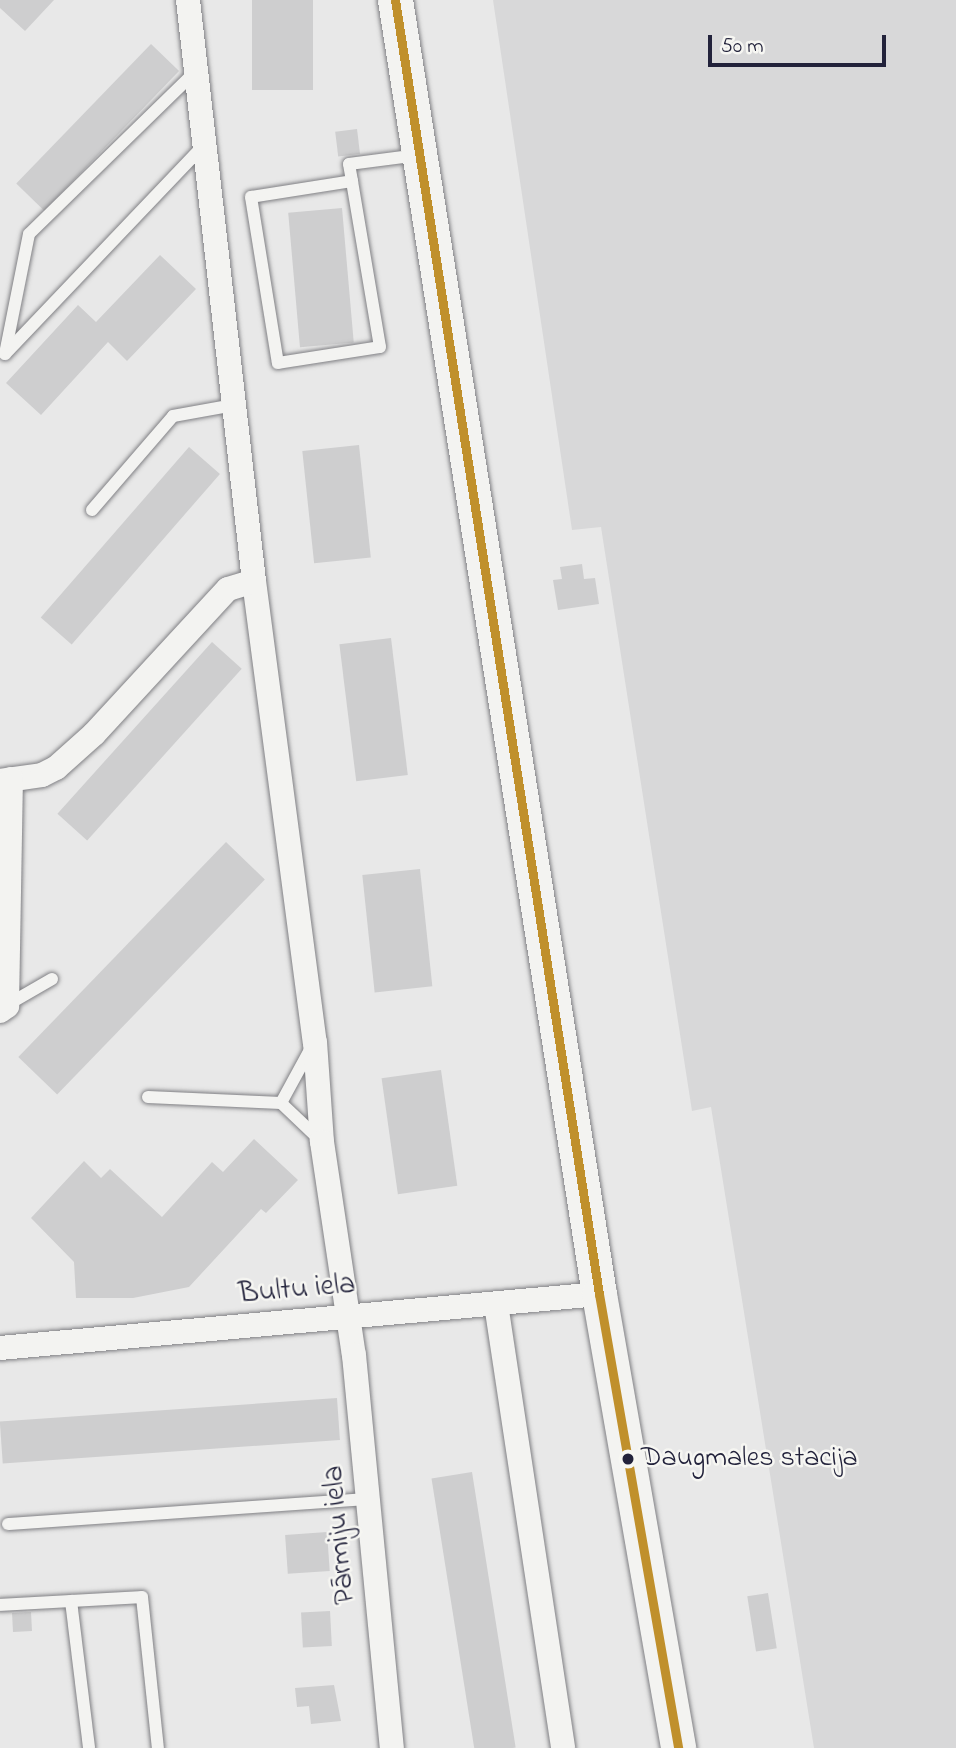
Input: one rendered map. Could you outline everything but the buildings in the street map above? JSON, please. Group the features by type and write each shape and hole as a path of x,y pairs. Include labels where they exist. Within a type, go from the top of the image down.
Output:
{"street":[{"name":"Pārmiju iela","path":"188,0 254,581 315,1042 322,1142 348,1317 392,1748"},
{"path":"395,0 599,1294 678,1748"},
{"path":"3,1008 6,780 56,768 94,734 228,589 254,581"},
{"name":"Bultu iela","path":"0,1348 599,1294"},
{"path":"496,1304 564,1748"}],"lane":[{"path":"3,357 29,234 196,71"},
{"path":"3,357 205,144"},
{"path":"352,181 251,197 278,363 380,347 352,181 349,164 418,155"},
{"path":"92,510 173,416 234,405"},
{"path":"3,1008 52,979"},
{"path":"281,1102 315,1042"},
{"path":"148,1097 281,1102 322,1142"},
{"path":"8,1524 368,1499"},
{"path":"0,1605 142,1597 158,1748"},
{"path":"71,1601 89,1748"}],"shaded area":[{"path":"493,0 956,0 956,1748 814,1748 711,1107 692,1111 601,527 572,530"}],"transit line":[{"path":"395,0 599,1294 678,1748"}],"place":[{"name":"Daugmales stacija","path":"628,1459"}]}
